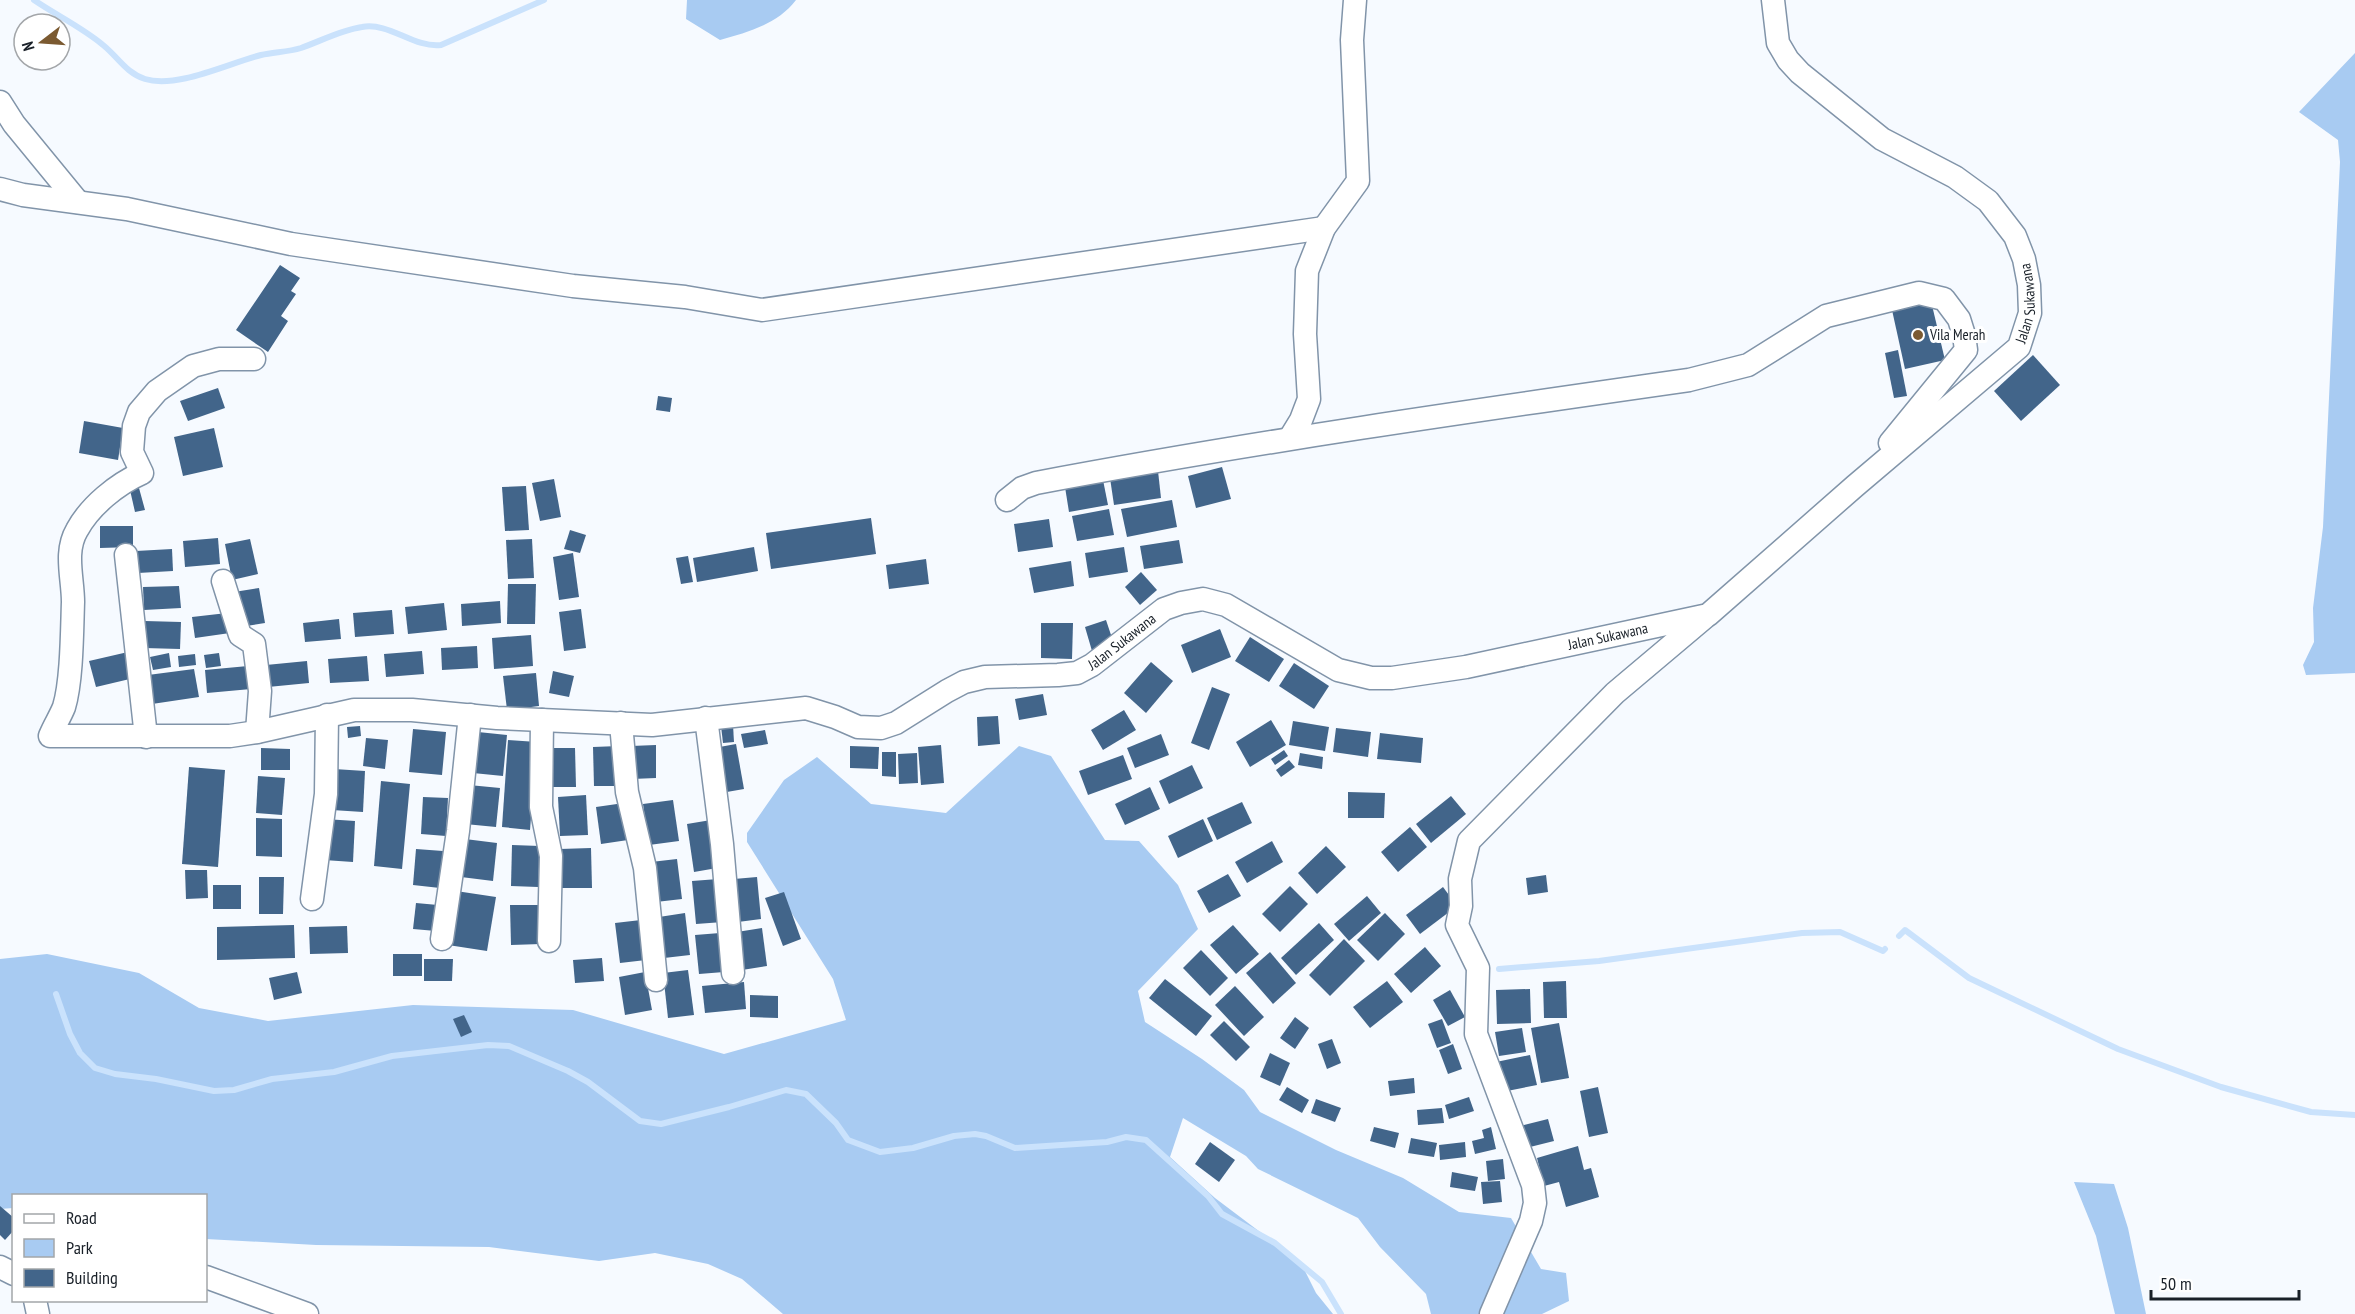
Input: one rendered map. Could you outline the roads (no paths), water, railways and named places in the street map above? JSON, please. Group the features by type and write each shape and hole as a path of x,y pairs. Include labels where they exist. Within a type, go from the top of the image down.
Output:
{"street":[{"path":"1290,438 1301,420 1309,399 1305,334 1307,271 1324,228 1358,181 1352,40 1355,0"},
{"name":"Jalan Sukawana","path":"254,359 219,359 193,366 157,391 139,412 134,426 132,452 141,473 112,491 93,508 76,531 69,560 73,600 68,682 64,707 50,736 230,736 354,710 412,710 542,720 652,724 806,708 835,717 858,728 881,728 896,723 947,691 974,680 1010,675 1077,673 1092,666 1164,609 1203,599 1226,605 1338,670 1371,678 1392,678 1466,667 1708,615 1854,486 2019,347 2030,313 2030,285 2024,259 2015,236 1988,201 1955,177 1882,139 1800,73 1788,60 1778,43 1773,0"},
{"path":"0,102 14,124 78,202"},
{"path":"0,189 23,195 127,208 291,244 573,286 685,297 762,310 1324,228"},
{"path":"1007,500 1023,488 1036,483 1290,438 1689,380 1748,365 1826,316 1919,293 1944,299 1959,319 1966,350 1854,486"},
{"path":"126,555 146,737"},
{"path":"222,581 240,635 254,644 260,691 257,732"},
{"path":"1491,1314 1531,1221 1535,1203 1533,1185 1476,1034 1478,968 1457,925 1461,906 1460,879 1463,859 1469,841 1615,693 1708,615"},
{"path":"312,898 326,794 327,715"},
{"path":"442,939 458,831 470,715"},
{"path":"698,719 722,844 733,973"},
{"path":"542,720 541,807 551,856 549,941"},
{"path":"621,723 627,792 645,868 656,980"},
{"path":"207,1277 307,1314"}],"waterway":[{"path":"34,0 95,39 133,73 145,79 158,81 187,78 261,55 296,49 354,28 372,26 392,31 421,43 441,45 544,0"},
{"path":"1899,936 1905,930 1969,978 2118,1049 2221,1087 2311,1112 2355,1115"},
{"path":"1499,969 1599,961 1802,933 1840,932 1883,951 1885,949"},
{"path":"56,994 70,1034 80,1053 95,1068 115,1074 156,1079 214,1091 234,1090 272,1079 334,1072 392,1056 488,1045 509,1046 588,1082 640,1121 661,1124 786,1090 806,1094 836,1123 848,1140 880,1152 913,1148 954,1136 975,1134 1015,1148 1107,1142 1126,1137 1146,1140 1208,1196 1222,1214 1275,1243 1322,1282 1341,1314"}],"place":[{"name":"Vila Merah","path":"1918,335"}]}
